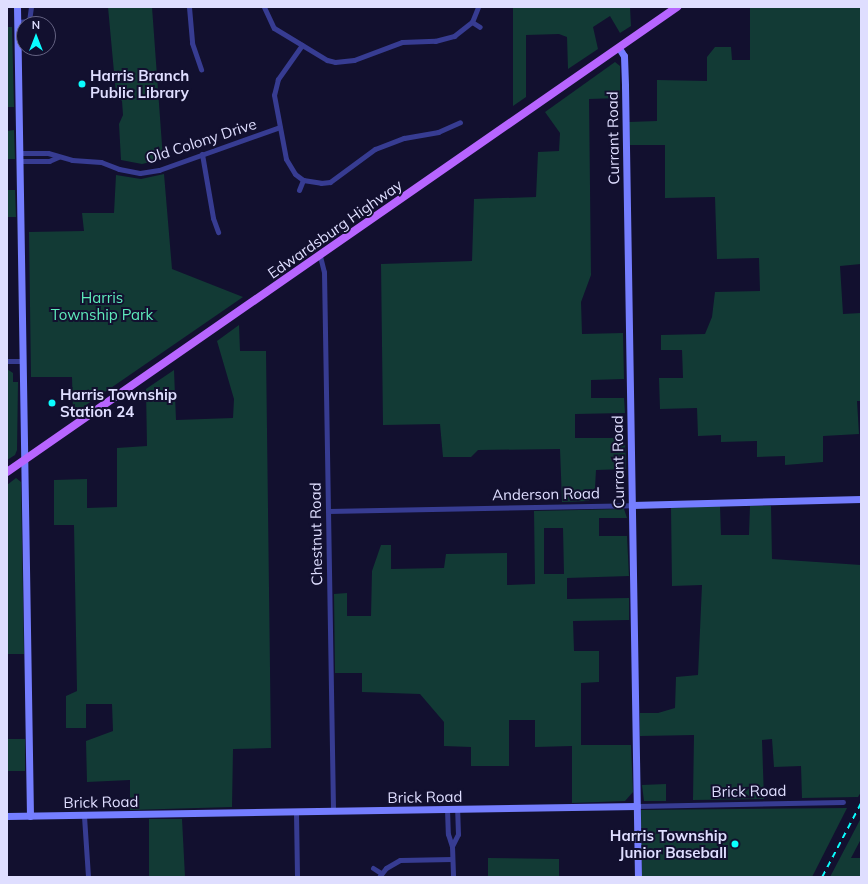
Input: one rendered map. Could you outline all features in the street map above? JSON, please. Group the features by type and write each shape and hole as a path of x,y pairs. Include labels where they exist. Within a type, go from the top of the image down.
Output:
{"main road":[{"name":"Edwardsburg Highway","path":"7,472 677,7"}],"street":[{"path":"188,7 192,43 201,69"},
{"path":"264,7 274,28 327,60 344,62 402,42 446,39 465,29 472,22 478,7"},
{"path":"472,22 480,27"},
{"path":"302,45 275,87 280,127 290,167 303,180 321,184 330,182 375,149 388,143 438,132 460,122"},
{"name":"Currant Road","path":"620,48 624,56 625,79 638,877"},
{"path":"19,56 30,816"},
{"name":"Old Colony Drive","path":"20,153 48,153 58,157 101,162 119,170 140,173 159,170 280,127"},
{"path":"202,154 213,218 218,232"},
{"name":"Old Colony Drive","path":"20,161 49,161 58,157"},
{"path":"299,190 303,180"},
{"name":"Chestnut Road","path":"320,256 324,272 333,811"},
{"path":"7,361 23,361"},
{"name":"Anderson Road","path":"328,511 861,499"},
{"name":"Brick Road","path":"7,816 84,816 843,802"},
{"path":"447,809 448,834 452,846 453,877"},
{"path":"452,846 458,834 457,809"},
{"path":"296,812 297,877"},
{"path":"84,816 88,877"},
{"path":"373,868 380,875 400,860 452,859"}],"green space":[{"path":"108,7 152,7 163,159 142,164 121,160 119,124 123,115 122,101 116,94"},
{"path":"513,7 630,7 631,26 620,33 610,16 593,27 598,49 568,69 567,37 559,34 526,35 526,97 513,106"},
{"path":"750,7 861,7 861,264 840,266 843,314 861,313 861,401 857,401 859,434 823,436 823,462 785,465 785,456 757,457 757,441 721,442 721,435 698,436 697,408 660,409 659,378 683,378 682,350 661,350 661,335 705,334 712,317 715,292 760,291 759,258 717,259 715,197 665,198 665,145 630,145 629,122 657,121 657,80 707,81 707,57 715,47 731,47 732,60 750,60"},
{"path":"7,27 12,27 14,107 7,107"},
{"path":"615,62 620,66 620,98 589,99 591,275 581,302 582,334 623,333 624,379 591,380 591,398 624,398 625,413 575,414 575,438 625,438 626,469 596,470 595,488 591,492 589,501 562,502 560,449 478,450 471,457 443,457 440,424 383,425 381,264 472,261 474,199 536,197 538,152 559,151 560,133 545,112"},
{"path":"14,130 15,159 7,159 7,131"},
{"name":"Harris Township Park","path":"164,174 172,269 243,297 73,414 72,377 31,377 29,232 84,231 82,213 114,213 116,175 141,179"},
{"path":"7,190 15,190 16,217 7,217"},
{"path":"239,325 240,351 266,351 271,748 233,749 232,807 130,810 130,780 87,782 86,741 113,731 112,704 86,704 86,728 66,728 66,696 77,691 74,525 54,525 54,480 87,479 87,508 117,507 117,448 147,446 146,389 174,370 176,420 233,418 234,399 217,341"},
{"path":"7,369 13,373 13,382 18,382 17,450 15,455 7,460"},
{"path":"16,478 21,482 24,654 7,654 7,485"},
{"path":"720,506 721,535 749,535 750,506 771,506 772,559 861,565 861,792 858,797 802,798 801,766 774,767 772,739 762,740 764,799 693,800 694,735 640,736 640,713 658,713 675,708 676,677 698,675 702,585 672,586 671,508"},
{"path":"624,509 627,518 599,518 599,536 627,536 629,576 567,578 567,599 629,598 629,620 573,621 574,651 599,651 599,682 581,683 581,745 631,745 633,792 625,801 572,803 572,746 535,747 535,720 509,720 509,766 471,766 471,747 444,746 444,722 420,694 362,692 362,673 335,673 334,594 347,593 347,616 371,616 372,571 381,545 391,545 391,569 444,568 446,554 507,553 507,585 535,584 534,511","holes":["544,528 563,528 564,574 544,574"]},
{"path":"7,739 25,739 25,771 7,771"},
{"path":"666,784 666,801 644,801 642,785"},
{"name":"Harris Township Junior Baseball","path":"847,808 812,877 642,877 641,810"},
{"path":"861,818 861,839 851,858 861,858 861,877 830,877"},
{"path":"149,819 182,819 185,877 149,877"},
{"path":"488,858 559,859 559,877 488,877"}],"railway":[{"path":"822,877 861,803"}],"place":[{"name":"Harris Branch Public Library","path":"82,84"},
{"name":"Harris Township Station 24","path":"52,403"},
{"name":"Harris Township Junior Baseball","path":"735,844"}]}
